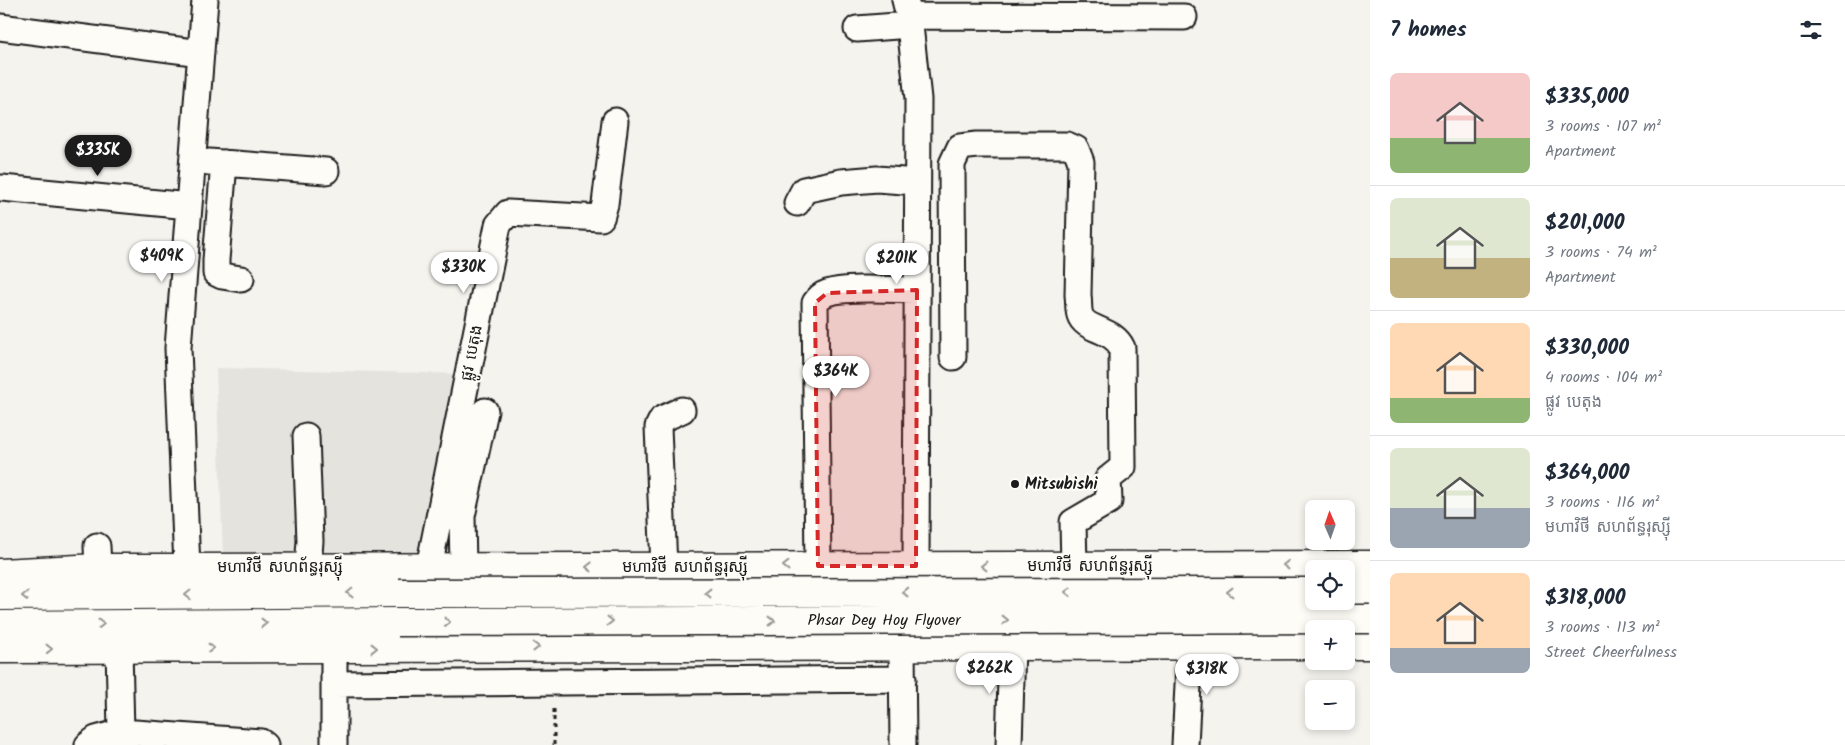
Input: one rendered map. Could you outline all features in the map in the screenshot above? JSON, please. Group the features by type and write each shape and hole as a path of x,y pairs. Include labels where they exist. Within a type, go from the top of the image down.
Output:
{"main road":[{"name":"មហាវិថី សហព័ន្ធរុស្ស៊ី","path":"0,573 98,557 187,568 1370,565"},
{"path":"1010,566 1034,583 1043,607 1034,633 1012,646"},
{"name":"Phsar Dey Hoy Flyover","path":"0,596 399,593 1305,592"},
{"path":"1355,592 1370,592"},
{"name":"Phsar Dey Hoy Flyover","path":"0,625 1370,618"},
{"path":"0,649 1305,645"},
{"path":"1355,645 1370,645"}],"street":[{"path":"187,568 178,348 205,0"},
{"path":"908,14 918,99 916,566"},
{"path":"857,29 908,14 1184,18"},
{"path":"0,28 201,53"},
{"name":"ផ្លូវ បេតុង","path":"429,567 498,225 508,213 601,218 605,204 615,121"},
{"path":"953,357 952,164 960,147 977,144 1067,145 1076,149 1081,162 1078,295 1080,314 1083,321 1118,340 1122,348 1123,468 1108,479 1109,501 1072,522 1074,566"},
{"path":"192,161 326,171"},
{"path":"224,164 216,273 222,276 241,279"},
{"path":"796,203 804,190 841,182 877,179 917,182"},
{"path":"2,188 190,206"},
{"path":"818,566 815,303 820,296 827,293 846,290 917,290"},
{"path":"664,567 658,427 662,419 682,410"},
{"path":"463,567 462,516 485,411"},
{"path":"306,436 310,541 308,567"},
{"path":"902,646 903,745"},
{"path":"1009,745 1012,646"},
{"path":"1185,745 1190,646"},
{"path":"334,648 334,745"},
{"path":"119,649 121,732"},
{"path":"334,684 903,679"},
{"path":"88,745 96,739 121,732 261,742 265,745"}],"path":[{"path":"554,726 554,745"}],"highlighted area":[{"path":"917,290 916,566 818,566 815,303 827,293"}],"shaded area":[{"path":"216,368 465,374 421,556 223,557"}],"place":[{"name":"Mitsubishi","path":"1015,484"}]}
